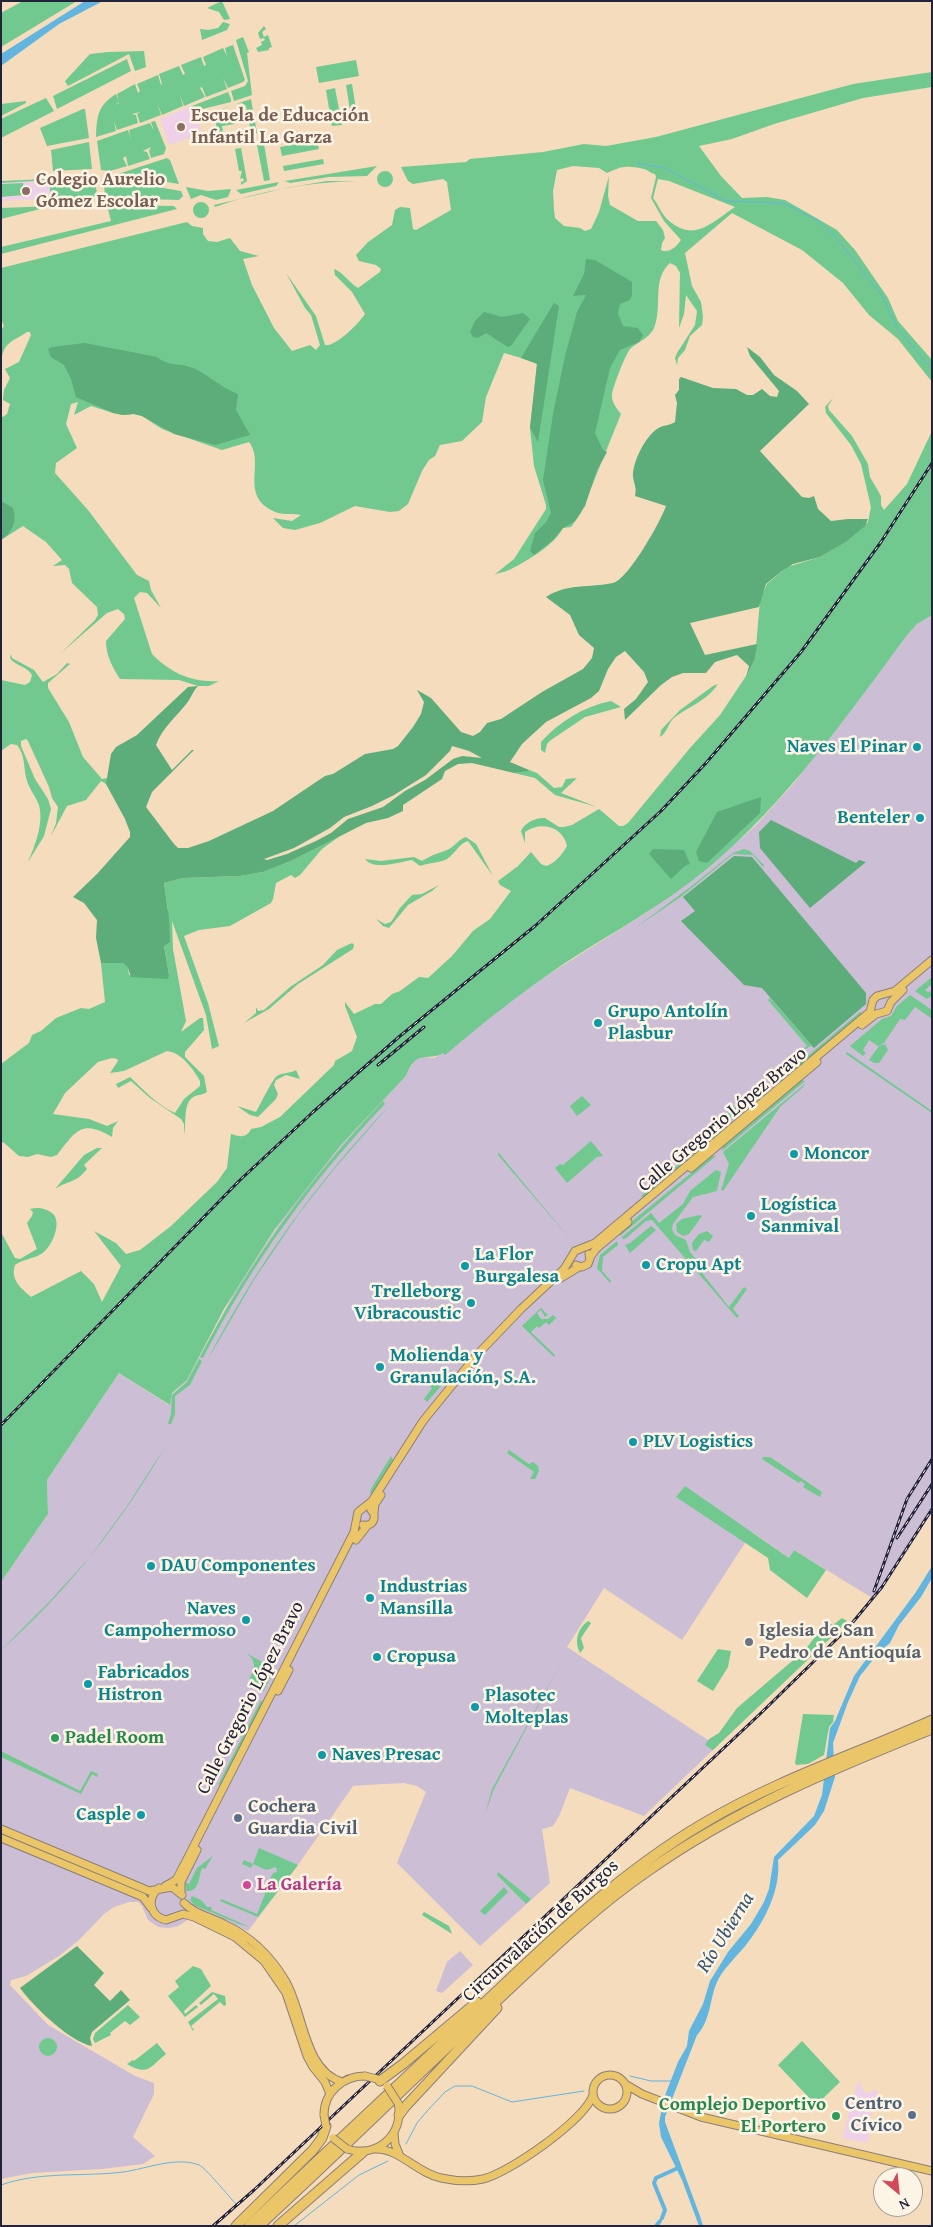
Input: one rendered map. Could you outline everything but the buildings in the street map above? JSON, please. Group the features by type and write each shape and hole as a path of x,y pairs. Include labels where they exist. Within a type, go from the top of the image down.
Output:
{"highway":[{"name":"Circunvalación de Burgos","path":"248,2226 337,2139 543,1952 666,1858 795,1782 929,1726"},
{"name":"Circunvalación de Burgos","path":"259,2226 543,1952"},
{"path":"381,2082 522,1962 543,1952"},
{"path":"399,2115 543,1952"},
{"path":"236,2226 313,2150 322,2138 326,2126"},
{"path":"278,2226 363,2152"}],"main road":[{"path":"932,960 895,991 875,997 873,1005 880,1012 887,1011 891,1002 932,966"},
{"path":"885,995 891,1002"},
{"name":"Calle Gregorio López Bravo","path":"584,1249 595,1243 865,1016 873,1005"},
{"name":"Calle Gregorio López Bravo","path":"590,1257 597,1248 868,1020 880,1012"},
{"path":"584,1249 590,1257 588,1264 566,1274 536,1300 458,1384 405,1455 378,1499 373,1521 367,1526 361,1524 357,1519 358,1512 372,1500 423,1421 460,1375 501,1329 564,1269 575,1251 584,1249"},
{"path":"572,1258 574,1264 579,1267"},
{"path":"364,1508 370,1509 374,1513"},
{"name":"Calle Gregorio López Bravo","path":"162,1887 178,1877 355,1530 357,1519"},
{"name":"Calle Gregorio López Bravo","path":"181,1893 182,1880 355,1541 360,1532 367,1526"},
{"path":"1,1829 149,1891 162,1887 175,1888 181,1893 184,1903 183,1909 178,1916"},
{"path":"1,1838 143,1897 152,1911 166,1920 190,1915 221,1928 246,1944 264,1961 286,1993 307,2056 328,2086 330,2094"},
{"path":"152,1911 151,1898 162,1887"},
{"path":"184,1903 197,1912 242,1934 267,1955 290,1987 310,2050 318,2064 327,2076 342,2082"},
{"path":"402,2159 395,2144 394,2134 399,2115 398,2103 381,2082 366,2076 353,2077 342,2082 330,2094 325,2106 326,2126 333,2138 347,2149 363,2152 376,2149 389,2150 402,2159 427,2173 439,2178 455,2181 482,2179 506,2170 523,2159 582,2114 590,2103 594,2085 603,2076 615,2076 642,2094 706,2118 932,2171"},
{"path":"625,2084 627,2092 625,2099"},
{"path":"582,2114 602,2107 616,2108 625,2099 634,2094 642,2094"},
{"path":"593,2095 602,2107"},
{"path":"376,2149 386,2143 394,2134"}],"shaded area":[{"name":"Escuela de Educación Infantil La Garza","path":"192,106 202,133 169,145 160,119"},
{"name":"Colegio Aurelio Gómez Escolar","path":"49,180 51,199 1,201 1,183"},
{"path":"932,615 932,1512 874,1599 794,1550 789,1558 752,1532 682,1640 604,1588 567,1647 717,1746 644,1816 570,1788 553,1826 542,1829 550,1883 480,1946 397,1863 426,1792 417,1786 404,1783 365,1785 353,1786 298,1865 248,1931 195,1909 186,1921 178,1926 169,1928 158,1927 148,1920 142,1906 138,1902 129,1902 114,1907 104,1914 79,1940 59,1956 26,1976 11,1980 10,1985 48,2025 135,2076 154,2083 154,2094 133,2137 155,2156 143,2164 102,2169 32,2173 1,2179 1,1582 48,1514 47,1480 119,1373 169,1405 172,1394 187,1380 234,1293 283,1218 340,1146 405,1077 414,1061 422,1057 434,1058 443,1053 445,1054 492,1015 535,983 649,911 706,870 756,825 793,784 908,634 917,624"},
{"path":"460,1951 473,1965 442,1993 436,1991 447,1962"},
{"path":"858,2081 865,2093 878,2090 870,2118 872,2124 867,2143 842,2138"}],"green space":[{"path":"23,1 77,1 1,47 1,13"},
{"path":"222,1 230,19 224,20 219,12 207,8"},
{"path":"223,22 230,24 227,30 202,40 200,29 218,28"},
{"path":"264,26 266,29 262,32 264,37 268,35 272,47 269,50 258,52 256,48 262,45 261,42 265,40 264,38 260,39 258,33"},
{"path":"243,37 249,52 247,53 252,95 234,101 231,91 245,86 248,81 236,40"},
{"path":"233,45 245,80 228,88 223,78 227,89 206,97 202,87 200,88 205,97 184,106 180,95 183,106 162,115 158,105 161,115 140,123 137,114 140,112 132,114 136,115 138,123 117,130 114,121 116,131 96,137 99,112 105,103 116,94 118,101 117,94 135,84 138,93 140,91 137,84 158,75 161,85 159,74 179,66 183,75 185,74 181,65 201,57 204,66 206,65 203,57 223,48 227,56 225,48"},
{"path":"144,51 146,67 135,71 129,54 68,86 65,81 90,54"},
{"path":"127,59 131,71 57,109 53,96"},
{"path":"356,60 359,76 319,83 316,67"},
{"path":"932,72 932,87 863,98 774,124 732,139 699,146 721,176 742,198 767,197 785,200 837,230 855,250 888,298 898,321 932,360 932,382 898,339 869,315 843,283 802,250 732,213 685,253 692,286 701,302 703,317 702,325 690,336 685,350 678,358 677,365 675,358 695,325 697,311 686,295 684,314 679,328 680,273 676,266 670,263 664,269 659,284 657,317 653,329 648,336 631,348 623,362 615,384 612,400 621,414 581,513 571,527 563,528 554,540 541,551 511,569 494,575 514,559 546,509 534,466 530,428 537,364 535,362 504,353 486,397 482,422 462,441 440,445 435,456 429,460 422,471 408,504 399,511 390,512 355,506 320,523 295,530 283,528 273,518 292,521 301,515 278,513 266,507 259,499 255,490 255,460 249,442 222,450 162,429 142,416 134,414 123,415 91,406 74,415 78,402 71,404 66,424 77,448 56,463 55,473 88,510 137,575 149,581 151,590 161,608 147,593 140,592 134,598 152,654 166,667 182,675 200,680 219,681 209,686 198,686 179,680 120,679 112,666 106,646 106,641 125,619 124,614 118,609 107,613 61,653 95,620 98,615 97,607 72,583 69,569 65,565 53,566 62,560 46,542 23,526 1,540 1,418 7,414 10,404 3,400 4,390 10,378 5,369 19,362 31,335 30,332 27,332 9,344 4,350 1,362 1,330 4,326 1,319 1,268 187,222 192,226 203,228 203,234 208,241 217,242 230,238 240,251 259,256 243,259 252,285 274,328 292,351 310,345 316,350 320,345 311,315 305,308 286,273 316,316 325,345 330,345 346,334 365,314 352,292 335,275 334,269 358,288 380,272 381,269 376,265 359,261 356,255 368,242 392,225 395,210 400,207 410,208 413,229 416,230 451,210 447,182 443,179 413,184 408,181 401,167 466,162 470,159 543,152 584,144 606,146 656,137 853,84","holes":["573,166 599,168 607,173 621,168 633,167 655,174 651,198 664,221 681,240 674,248 669,251 663,251 661,250 662,243 665,238 663,230 656,221 638,221 610,205 608,196 609,176 599,212 591,229 585,231 580,228 564,226 555,218 553,191 557,170","658,179 669,181 735,207 702,228 686,230 677,227 668,220 653,198"]},
{"path":"352,84 358,122 352,123 346,85"},
{"path":"335,88 342,125 332,126 326,90"},
{"path":"228,92 231,102 194,111 192,106"},
{"path":"46,98 54,111 1,138 1,119"},
{"path":"251,99 257,133 245,136 251,131 249,122 237,123 237,119 248,117 246,106 242,103 236,104"},
{"path":"26,101 26,103 1,116 1,104"},
{"path":"231,106 221,110 222,122 234,120 235,124 222,126 224,137 233,140 219,142 214,112"},
{"path":"85,109 89,138 47,146 40,128"},
{"path":"155,121 166,148 164,154 151,158 149,151 151,147 143,151 147,152 150,159 128,166 126,156 123,158 127,166 110,171 101,170 97,141 128,130 131,139 129,130 150,123 154,131 151,122"},
{"path":"317,140 319,149 282,156 280,147"},
{"path":"89,142 92,169 53,171 51,150"},
{"path":"264,144 270,180 264,181 257,145"},
{"path":"241,148 247,181 241,185 241,182 244,181 243,178 240,179 242,171 239,171 235,149"},
{"path":"167,158 170,160 179,184 118,174"},
{"path":"323,159 324,164 284,171 283,166"},
{"path":"377,166 367,176 329,177 290,183 285,181"},
{"path":"382,171 388,171 393,176 391,185 382,187 377,182 377,176"},
{"path":"92,177 95,179 97,196 89,199 51,199 49,180 1,183 1,181"},
{"path":"103,178 181,191 183,196 179,200 108,198 105,195"},
{"path":"327,181 356,181 320,183 284,188"},
{"path":"279,182 276,186 241,194 236,190"},
{"path":"23,183 24,195 1,197 1,184"},
{"path":"186,187 208,191 231,189 228,197 216,200 201,195 191,199"},
{"path":"241,199 215,207 214,205"},
{"path":"201,202 209,210 201,218 193,210"},
{"path":"107,205 174,206 177,209 1,254 1,247 111,221"},
{"path":"52,206 1,219 1,208"},
{"path":"586,259 595,260 632,282 630,300 620,304 618,313 623,326 638,328 643,335 639,342 620,350 610,368 595,433 603,450 607,452 597,470 585,506 575,521 563,528 553,540 534,555 530,551 535,533 546,522 551,513 543,480 553,414 565,356 577,312 586,295 573,296 584,274"},
{"path":"554,303 559,306 538,442 530,428 537,364 521,358"},
{"path":"484,312 502,317 523,313 530,319 511,346 508,347 486,333 478,338 473,337 470,332 475,321"},
{"path":"85,343 157,357 165,362 190,367 202,372 238,394 236,410 250,435 215,445 174,434 142,416 113,413 76,397 71,379 64,365 51,357 48,349"},
{"path":"747,347 760,357 774,375 797,391 809,404 760,451 802,497 809,498 814,496 818,509 831,521 868,519 865,526 846,542 820,557 793,564 782,571 766,584 759,607 690,623 705,655 757,644 755,659 746,677 749,666 737,655 715,662 706,673 683,673 672,677 661,685 625,720 624,709 636,699 648,682 644,672 625,651 616,657 608,669 599,691 591,698 546,722 522,744 510,762 528,771 514,773 472,763 458,764 445,771 442,779 403,805 403,811 388,818 366,823 291,861 263,872 240,876 183,878 164,883 170,942 164,946 168,979 131,977 128,968 123,963 101,963 96,938 97,920 84,903 73,897 97,874 130,837 125,819 106,784 111,754 116,747 137,735 188,687 198,686 187,703 166,728 156,745 172,770 194,750 152,792 146,807 178,848 188,848 209,841 273,811 325,776 333,774 365,754 393,749 398,746 421,714 424,702 417,690 431,698 461,732 473,736 480,732 487,723 501,719 542,692 583,669 592,658 594,648 579,635 570,615 546,597 571,588 613,583 627,572 643,549 666,506 635,496 636,488 633,471 644,444 652,433 675,422 677,403 675,395 679,390 679,379 681,377 713,388 736,389 747,395 753,395 762,389 770,396 777,397 779,391 750,356","holes":["452,746 469,751 482,758 462,756 453,759 383,807 348,819 331,833 287,854 267,860 264,859 294,848 330,828 344,817 394,795 426,775 450,751"]},
{"path":"833,398 828,406 829,410 852,436 868,464 870,477 881,496 881,505 884,510 907,484 932,431 932,615 917,624 908,634 814,758 789,787 736,843 707,869 655,906 534,985 445,1055 443,1053 423,1057 416,1060 410,1066 405,1077 340,1146 275,1229 224,1309 187,1380 172,1393 170,1405 119,1373 47,1480 48,1514 1,1582 1,1232 15,1258 20,1259 37,1249 27,1223 33,1212 30,1209 41,1208 52,1213 55,1217 56,1228 49,1246 41,1254 15,1265 14,1275 17,1283 31,1297 81,1271 94,1284 102,1302 121,1266 94,1231 116,1243 126,1254 140,1250 171,1226 217,1182 227,1168 231,1134 245,1135 251,1129 261,1127 280,1117 334,1065 335,1061 352,1051 357,1037 345,1002 354,1014 375,1004 381,1004 392,994 400,991 419,977 428,978 452,956 473,931 490,919 511,891 500,885 498,881 518,866 531,852 541,864 546,866 558,858 567,846 561,834 550,827 544,826 525,832 525,843 521,831 525,825 534,820 545,818 559,827 564,827 572,825 599,809 619,826 628,823 720,715 748,673 755,659 760,600 767,584 787,567 820,557 846,542 868,522 871,507 861,464 851,445 826,413 825,407"},
{"path":"1,501 13,508 14,522 11,530 1,540"},
{"path":"11,654 12,658 34,670 43,682 57,674 67,663 70,664 48,683 48,688 69,722 83,757 102,779 108,778 106,784 101,781 86,800 67,806 51,836 56,823 58,807 52,798 49,787 28,741 26,739 21,741 21,746 35,779 48,799 51,809 44,836 28,862 38,834 39,805 27,781 20,749 17,745 11,744 1,751 1,680 25,685 30,682 32,675 12,661 10,658"},
{"path":"718,684 709,695 674,718 660,737 661,730 680,710"},
{"path":"611,701 621,707 585,717 551,740 547,744 545,753 541,750 541,742 564,721 591,707"},
{"path":"529,770 537,773 554,788 562,787 566,779 577,778 561,793 597,807 555,795 535,778 514,773"},
{"path":"761,797 760,813 707,863 699,861 696,852 717,812"},
{"path":"771,820 856,863 859,860 866,862 810,908 760,848 759,832"},
{"path":"340,836 322,849 300,875 295,878 291,875 276,883 271,903 230,926 199,930 184,936 208,1003 219,1046 212,1049 206,1015 172,921 173,949 186,1021 181,1032 200,1018 203,1018 204,1030 185,1052 185,1057 204,1076 207,1092 195,1096 188,1103 184,1135 184,1124 181,1119 150,1098 131,1081 118,1088 116,1084 130,1077 157,1102 175,1113 184,1099 200,1086 200,1081 191,1067 182,1058 167,1051 124,1071 110,1073 118,1061 117,1059 112,1058 98,1062 65,1093 53,1114 89,1119 107,1126 118,1121 113,1128 112,1137 86,1128 75,1134 57,1155 51,1157 37,1154 28,1157 19,1156 3,1142 1,1144 1,1064 29,1043 32,1035 41,1031 56,1018 81,1008 89,1009 105,1002 101,963 123,963 128,968 129,975 169,975 164,946 168,910 164,883 183,878 240,876 263,872 291,861"},
{"path":"466,837 476,844 493,876 468,841 462,844 445,860 420,866 412,860 380,865 369,863 365,859 381,861 414,857 422,861 449,849"},
{"path":"653,849 684,850 690,864 685,866 671,879 649,854"},
{"path":"744,849 750,851 764,865 763,867 753,855 733,854 682,896 635,928 733,853"},
{"path":"734,856 752,857 866,993 866,1004 814,1048 762,988 744,985 681,921 695,911 683,897"},
{"path":"439,885 408,905 389,928 383,926 376,919 385,924 391,922 412,895 422,894"},
{"path":"352,943 354,945 353,949 298,984 269,1009 244,1023 256,1013 256,1007 258,1011 264,1010 290,987 323,965 337,950"},
{"path":"932,977 932,984 925,990 930,991 932,996 927,999 915,991"},
{"path":"910,995 932,1010 931,1018 915,1007 905,1020 900,1019 884,1043 878,1046 869,1040 863,1050 866,1053 863,1056 850,1046 882,1019 891,1016 897,1006"},
{"path":"770,998 813,1047 810,1046 805,1050 808,1053 772,1084 770,1077 807,1046 768,1000"},
{"path":"860,1012 862,1015 776,1087 773,1085"},
{"path":"885,1044 888,1050 879,1063 869,1060 879,1046"},
{"path":"847,1052 932,1111 932,1113 846,1054"},
{"path":"296,1070 300,1079 286,1075 276,1080 274,1085 278,1094 276,1099 258,1117 250,1115 237,1106 256,1112 275,1078"},
{"path":"801,1080 805,1081 722,1151 723,1145"},
{"path":"806,1083 780,1107 723,1191 721,1190 729,1164 723,1152"},
{"path":"761,1085 767,1088 730,1119 728,1113"},
{"path":"582,1096 591,1105 577,1116 570,1106"},
{"path":"383,1101 385,1104 308,1193 262,1257 203,1358 200,1357 239,1288 282,1222 330,1160"},
{"path":"388,1107 335,1168 298,1215 254,1280 207,1361 245,1292 288,1227 336,1166"},
{"path":"728,1123 729,1127 644,1198 641,1196"},
{"path":"591,1141 603,1156 597,1157 567,1183 555,1168 560,1164 563,1165"},
{"path":"97,1148 102,1148 84,1165 87,1169 83,1174 75,1180 55,1189 84,1155"},
{"path":"498,1152 570,1239 498,1155"},
{"path":"712,1156 716,1156 620,1236 620,1231"},
{"path":"716,1170 721,1172 717,1191 693,1197 673,1224 672,1229 675,1235 686,1240 690,1252 700,1264 698,1268 729,1307 744,1287 747,1289 733,1309 739,1316 737,1318 652,1220 646,1221 625,1239 621,1238 651,1213 659,1223 683,1204 690,1191"},
{"path":"702,1216 689,1234 683,1236 677,1232 676,1224 682,1219"},
{"path":"651,1226 656,1230 630,1253 625,1245"},
{"path":"707,1231 713,1236 709,1242 704,1240 696,1251 693,1250 692,1243 699,1234"},
{"path":"617,1241 618,1245 603,1257 602,1271 611,1281 610,1283 597,1268 600,1255"},
{"path":"541,1308 548,1315 545,1317 541,1310 537,1313 541,1319 548,1319 553,1315 564,1325 556,1318 549,1325 546,1322 539,1328 537,1326 531,1332 555,1355 554,1357 522,1326"},
{"path":"199,1359 202,1361 190,1385 175,1396 175,1414 171,1424 168,1424 171,1414 172,1395 187,1382"},
{"path":"430,1377 441,1386 427,1402 424,1399 432,1388 426,1382"},
{"path":"165,1447 130,1503 89,1558 127,1506"},
{"path":"509,1450 529,1464 533,1462 538,1466 539,1471 535,1479 530,1479 534,1472 507,1453"},
{"path":"391,1456 393,1460 372,1494 370,1493 371,1489"},
{"path":"763,1457 770,1457 822,1492 820,1497 803,1487 805,1484 800,1481 799,1483 762,1459"},
{"path":"685,1486 789,1558 794,1550 826,1570 807,1598 770,1570 768,1558 676,1497"},
{"path":"88,1559 48,1604 1,1650 49,1602"},
{"path":"842,1618 847,1621 837,1632 713,1750 705,1745 709,1739 719,1733 737,1708 805,1650 826,1622 833,1625"},
{"path":"588,1621 591,1623 581,1638 584,1648 580,1653 577,1644 579,1632"},
{"path":"718,1649 731,1651 728,1667 713,1691 697,1681"},
{"path":"246,1653 275,1669 263,1692 249,1685 254,1664 252,1658"},
{"path":"561,1663 493,1791 485,1815 492,1789"},
{"path":"261,1700 263,1703 222,1784 218,1785"},
{"path":"803,1714 834,1715 833,1722 829,1727 824,1755 808,1764 796,1765 795,1763"},
{"path":"1,1751 80,1791 91,1771 98,1774 97,1777 92,1774 81,1794 1,1757"},
{"path":"259,1848 298,1865 258,1917 220,1901 221,1899 257,1914 265,1894 263,1893 273,1873 277,1872 276,1867 266,1870 253,1864"},
{"path":"213,1856 205,1869 202,1868 196,1887 191,1891 186,1891 185,1882 189,1884 197,1868"},
{"path":"244,1860 253,1864 251,1868 242,1864"},
{"path":"498,1872 531,1899 526,1904 497,1875"},
{"path":"504,1887 508,1892 485,1915 480,1911"},
{"path":"192,1896 201,1900 207,1907 212,1907 211,1910 250,1927 194,1905 190,1900"},
{"path":"424,1912 449,1926 452,1934 422,1915"},
{"path":"77,1946 104,1973 94,1985 110,2001 121,1990 130,2000 92,2032 90,2038 92,2046 73,2038 63,2031 20,1988"},
{"path":"193,1966 201,1969 211,1986 184,2011 185,2014 196,2005 198,2007 185,2017 168,1996 179,1987 175,1981"},
{"path":"212,1992 225,1996 226,2005 224,2006 220,2002 191,2026 193,2031 188,2022 218,1999 214,1994 201,2005 199,2003"},
{"path":"128,2005 140,2017 130,2025 125,2021 110,2033 111,2035 95,2043 93,2039 95,2033"},
{"path":"48,2038 54,2041 57,2047 54,2053 48,2056 42,2053 39,2047 42,2041"},
{"path":"802,2041 840,2082 816,2105 778,2065"},
{"path":"157,2043 166,2054 148,2069 134,2068 127,2064 134,2061"}],"water":[{"path":"85,1 103,1 59,24 1,66 1,54"},
{"path":"932,1566 932,1578 921,1597 899,1625 890,1643 880,1651 860,1676 833,1743 835,1777 824,1811 815,1825 778,1860 777,1883 770,1905 753,1936 719,1978 713,1992 708,2015 697,2035 665,2117 665,2122 703,2226 699,2226 682,2180 661,2137 659,2123 664,2098 678,2062 687,2046 689,2031 703,2004 710,1981 728,1952 751,1924 764,1902 769,1889 774,1857 814,1816 822,1795 830,1728 835,1721 854,1676 916,1592"}],"waterway":[{"path":"637,163 665,168 726,201 781,203 820,222 837,239 883,297 897,328 932,369"},
{"path":"630,2076 651,2081 671,2081"},
{"path":"406,2144 417,2123 445,2092 455,2086 472,2086 512,2102 584,2091"},
{"path":"294,2226 359,2175 388,2161"},
{"path":"1,2185 46,2176 123,2172 171,2162 181,2162 202,2167 236,2204"},
{"path":"662,2218 665,2210 654,2183 656,2178 678,2168"},
{"path":"656,2226 660,2221"}],"railway":[{"path":"1,1425 239,1181 313,1112 400,1036 535,926 661,811 706,763 801,652 881,542 932,463"},
{"path":"378,1065 424,1027"},
{"path":"874,1591 907,1499 932,1459"},
{"path":"897,1538 932,1484"},
{"path":"213,2226 254,2190 760,1714 848,1628 882,1587 932,1509"}],"place":[{"name":"Escuela de Educación Infantil La Garza","path":"181,127"},
{"name":"Colegio Aurelio Gómez Escolar","path":"26,191"},
{"name":"Naves El Pinar","path":"917,747"},
{"name":"Benteler","path":"920,818"},
{"name":"Grupo Antolín Plasbur","path":"598,1023"},
{"name":"Moncor","path":"794,1154"},
{"name":"Logística Sanmival","path":"751,1216"},
{"name":"Cropu Apt","path":"646,1265"},
{"name":"La Flor Burgalesa","path":"465,1266"},
{"name":"Trelleborg Vibracoustic","path":"471,1303"},
{"name":"Molienda y Granulación, S.A.","path":"380,1367"},
{"name":"PLV Logistics","path":"633,1442"},
{"name":"DAU Componentes","path":"151,1566"},
{"name":"Industrias Mansilla","path":"370,1598"},
{"name":"Naves Campohermoso","path":"246,1620"},
{"name":"Iglesia de San Pedro de Antioquía","path":"749,1642"},
{"name":"Cropusa","path":"377,1657"},
{"name":"Fabricados Histron","path":"88,1684"},
{"name":"Plasotec Molteplas","path":"475,1707"},
{"name":"Padel Room","path":"55,1738"},
{"name":"Naves Presac","path":"322,1755"},
{"name":"Casple","path":"141,1815"},
{"name":"Cochera Guardia Civil","path":"238,1818"},
{"name":"La Galería","path":"247,1885"},
{"name":"Centro Cívico","path":"912,2115"},
{"name":"Complejo Deportivo El Portero","path":"836,2116"}],"water label":[{"name":"Río Ubierna","path":"726,1933"}]}
